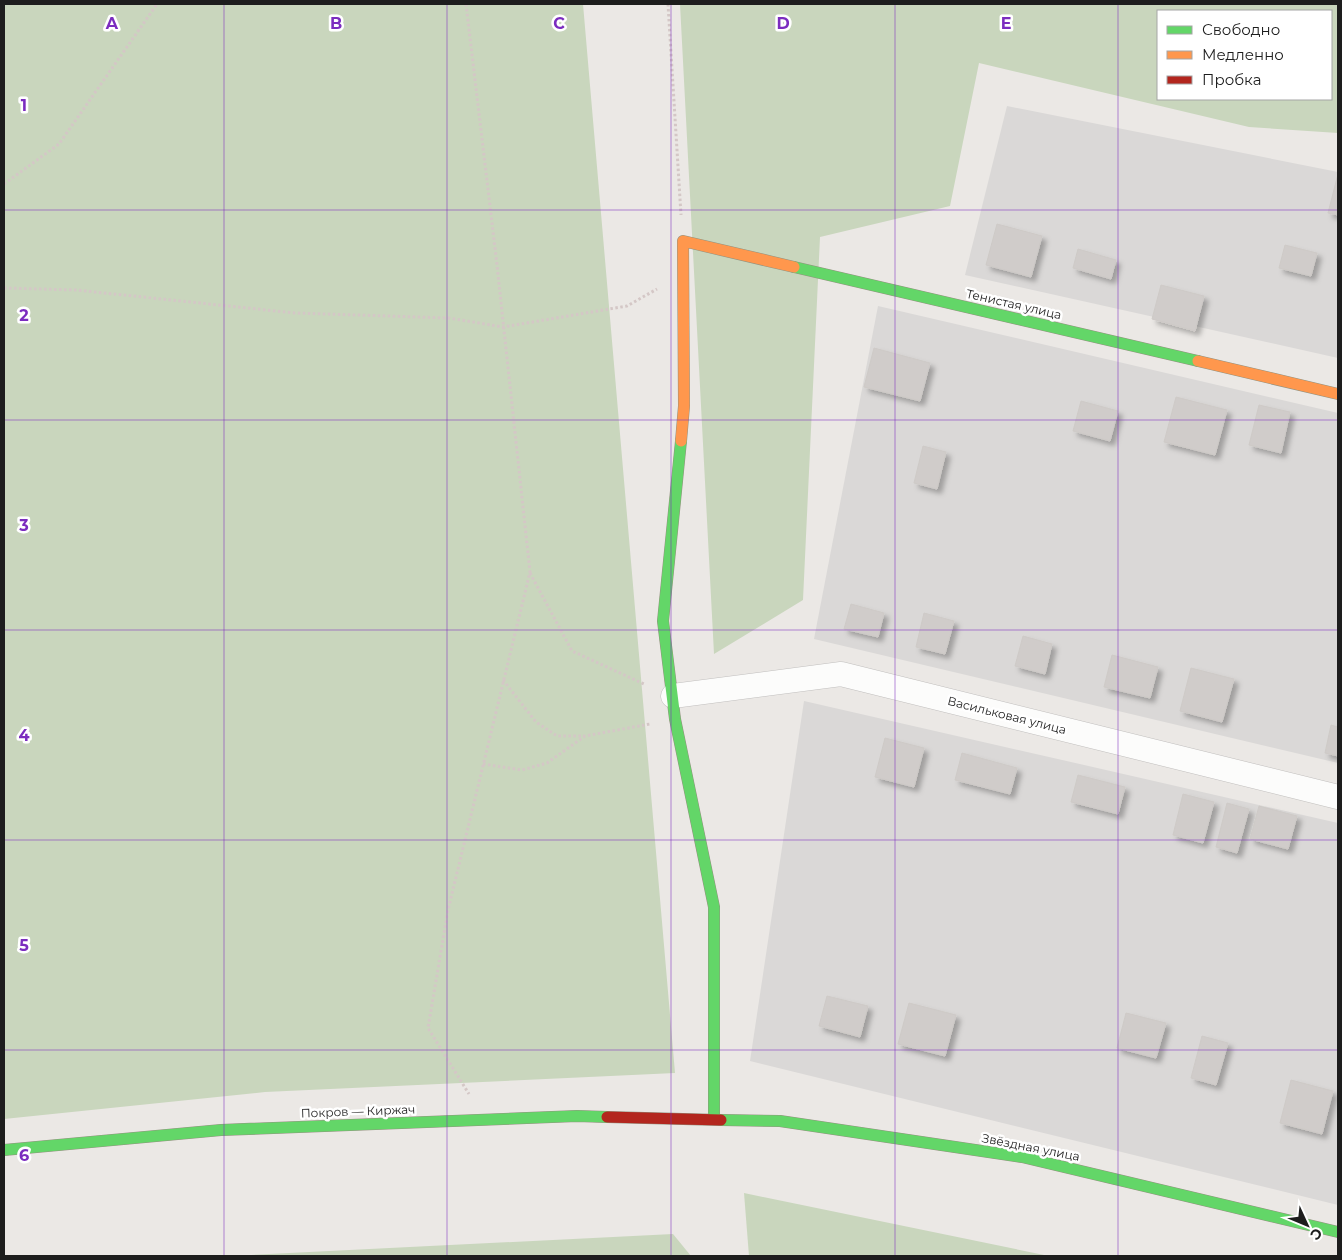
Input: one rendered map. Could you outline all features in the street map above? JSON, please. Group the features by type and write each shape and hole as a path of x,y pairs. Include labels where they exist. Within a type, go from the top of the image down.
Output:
{"street":[{"path":"683,241 684,406 664,621 675,719 714,907 714,1119"},
{"name":"Тенистая улица","path":"683,241 1338,394"},
{"name":"Васильковая улица","path":"673,696 841,674 1338,797"},
{"name":"Покров — Киржач","path":"4,1150 221,1130 577,1116 714,1119"},
{"name":"Звёздная улица","path":"714,1119 780,1121 1022,1157 1338,1232"}],"path":[{"path":"4,184 59,144 157,4"},
{"path":"466,4 530,572 448,910 428,1028 485,1120"},
{"path":"668,4 683,241"},
{"path":"4,288 76,290 295,313 449,318 503,327 627,306 683,274"},
{"path":"530,572 572,651 626,677 673,696"},
{"path":"504,680 536,722 557,736 585,736 675,719"},
{"path":"483,764 522,770 547,763 585,736"}],"shaded area":[{"path":"1007,106 1338,172 1338,358 965,275"},
{"path":"878,306 1338,413 1338,763 814,639"},
{"path":"804,701 1338,823 1338,1205 750,1061"}],"green space":[{"path":"4,4 583,4 675,1073 265,1092 4,1119"},
{"path":"680,4 1338,4 1338,133 1249,127 979,63 950,206 820,237 803,600 714,654"},
{"path":"744,1193 1049,1256 749,1256"},
{"path":"673,1234 691,1256 231,1256"}],"building":[{"path":"1338,174 1338,215 1328,213"},
{"path":"997,224 1042,236 1031,277 986,265"},
{"path":"1285,245 1317,253 1311,276 1279,268"},
{"path":"1078,249 1116,260 1111,279 1073,268"},
{"path":"1161,285 1204,296 1195,331 1152,319"},
{"path":"874,348 930,363 920,401 864,387"},
{"path":"1176,397 1227,410 1215,455 1164,442"},
{"path":"1081,401 1118,411 1110,441 1073,431"},
{"path":"1259,405 1290,412 1281,453 1249,445"},
{"path":"923,446 946,452 937,489 914,483"},
{"path":"851,604 884,613 878,637 844,629"},
{"path":"924,613 954,621 945,654 916,647"},
{"path":"1023,636 1052,644 1045,674 1015,666"},
{"path":"1112,655 1158,667 1150,698 1104,687"},
{"path":"1191,668 1234,679 1222,722 1180,711"},
{"path":"1331,725 1338,727 1338,756 1325,753"},
{"path":"885,738 924,748 914,787 875,777"},
{"path":"962,753 1017,768 1010,794 955,780"},
{"path":"1078,775 1125,787 1118,814 1071,802"},
{"path":"1183,794 1214,802 1203,843 1173,835"},
{"path":"1227,803 1249,809 1237,853 1216,847"},
{"path":"1259,806 1297,816 1288,849 1250,839"},
{"path":"827,996 868,1006 860,1037 819,1026"},
{"path":"909,1003 956,1015 945,1056 898,1044"},
{"path":"1126,1013 1166,1023 1156,1058 1117,1048"},
{"path":"1202,1036 1228,1043 1216,1085 1191,1078"},
{"path":"1291,1080 1333,1091 1322,1134 1280,1123"}],"traffic: fast":[{"path":"794,267 1198,361"},
{"path":"681,441 663,621 675,719 714,907 714,1119"},
{"path":"4,1150 221,1130 577,1116 607,1117"},
{"path":"721,1120 780,1121 1022,1157 1338,1232"}],"traffic: slow":[{"path":"681,441 684,406 683,241 794,267"},
{"path":"1198,361 1338,394"}],"traffic: jam":[{"path":"607,1117 721,1120"}]}
